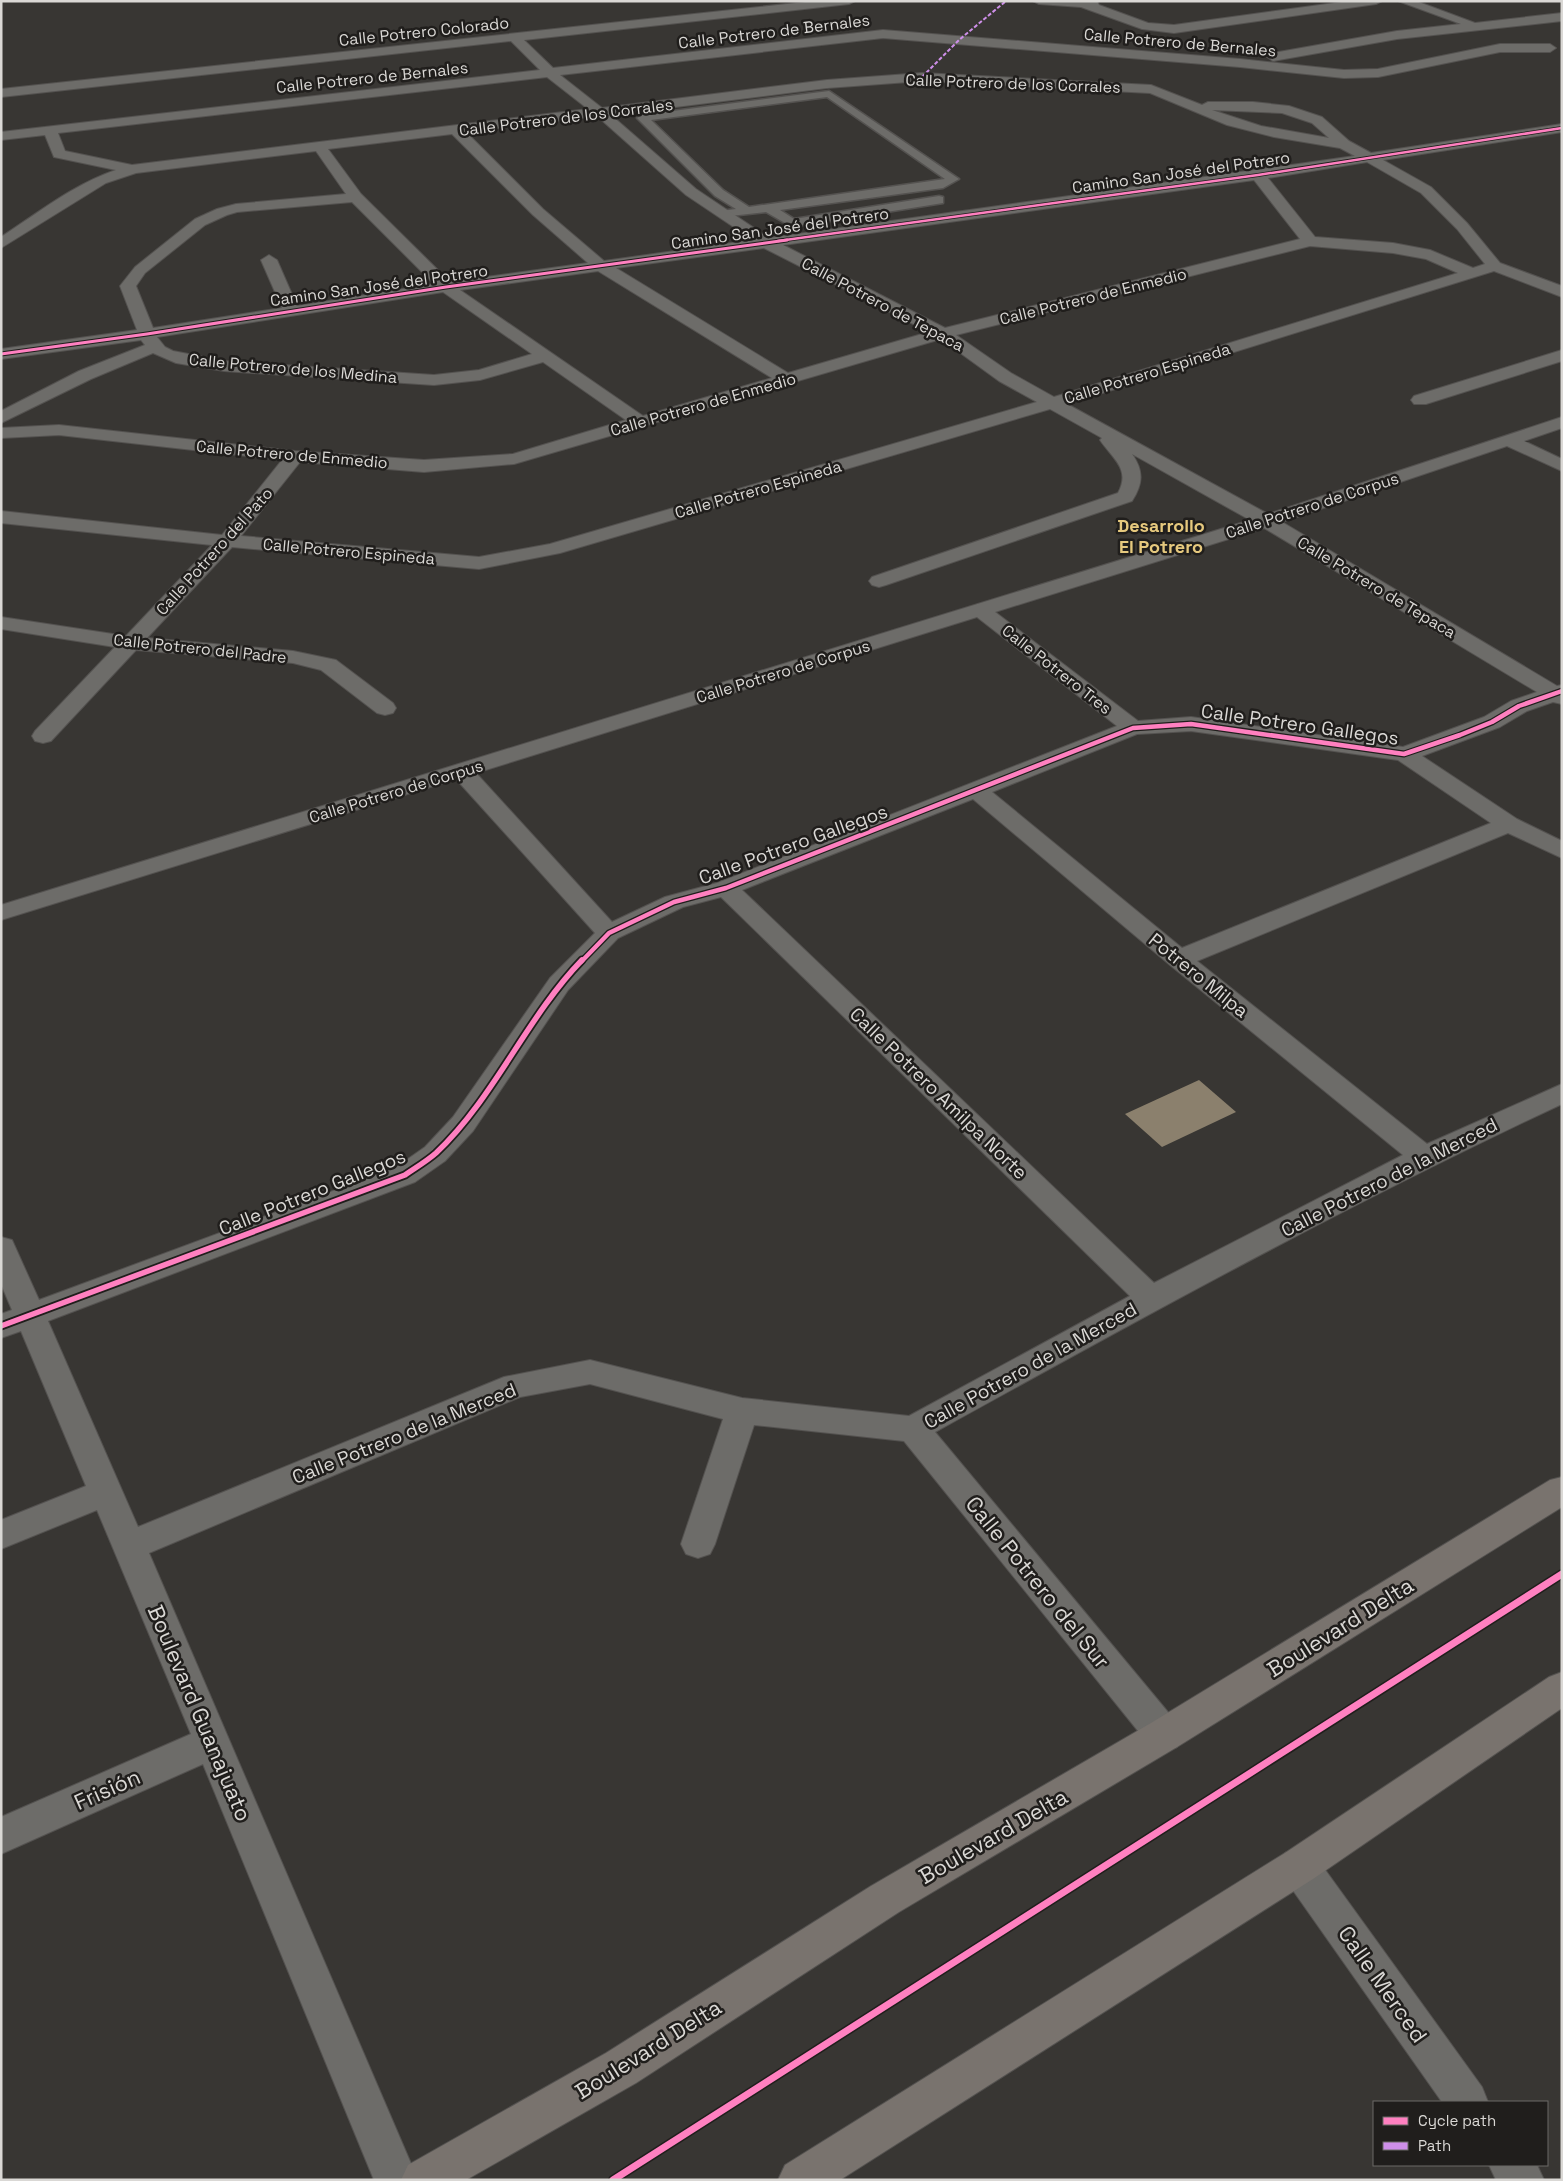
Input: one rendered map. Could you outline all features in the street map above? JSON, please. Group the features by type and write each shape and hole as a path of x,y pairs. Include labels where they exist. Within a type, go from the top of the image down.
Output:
{"main road":[{"name":"Boulevard Delta","path":"422,2180 621,2068 885,1899 1164,1735 1562,1490"},
{"path":"800,2180 1299,1866 1562,1688"}],"street":[{"path":"1039,1 1080,3 1118,1"},
{"path":"1080,3 1146,26 1174,29 1376,1"},
{"path":"1404,1 1476,26 1556,50"},
{"name":"Calle Potrero Colorado","path":"1,93 288,61 516,39 690,17 850,4"},
{"path":"1240,63 1397,35 1560,19"},
{"path":"869,21 883,34"},
{"name":"Calle Potrero de Bernales","path":"22,133 551,74 883,34 1240,63 1344,74 1378,73 1500,48 1556,50"},
{"path":"1397,35 1500,48"},
{"name":"Calle Potrero de Tepaca","path":"516,39 551,74 601,113 691,192 767,242 943,334 1005,377 1266,521 1560,694"},
{"path":"1123,53 1123,88"},
{"name":"Calle Potrero de los Corrales","path":"1,244 27,225 100,180 134,170 827,84 922,77 1151,89 1168,93 1192,107 1231,122 1272,133 1344,144"},
{"path":"1192,107 1253,106 1284,109 1317,120 1344,144 1426,190 1462,226 1495,266 1562,292"},
{"path":"2,143 22,133 7,110"},
{"name":"Camino San José del Potrero","path":"1,354 151,341 291,310 767,242 1258,175 1562,128"},
{"path":"50,130 60,154"},
{"path":"456,130 538,212 601,266 787,380"},
{"path":"2,143 22,148"},
{"path":"319,146 356,197 446,287 640,422"},
{"path":"41,151 134,170"},
{"path":"1258,175 1310,240"},
{"path":"1,418 151,341 138,310 129,296 128,286 140,270 200,222 236,208 356,197"},
{"path":"10,223 27,225"},
{"name":"Calle Potrero de Enmedio","path":"1,433 59,430 295,456 424,466 514,459 943,334 1310,240 1393,248 1430,255 1472,273"},
{"path":"269,260 291,310"},
{"name":"Calle Potrero Espineda","path":"1,517 227,541 479,562 516,557 553,549 1052,403 1495,266"},
{"name":"Calle Potrero de los Medina","path":"151,341 166,354 224,366 434,380 480,375 545,356"},
{"path":"1420,400 1562,355"},
{"name":"Calle Potrero de Corpus","path":"1,913 1266,521 1562,422"},
{"path":"878,581 1125,497 1133,484 1130,463 1101,431"},
{"path":"1508,440 1562,466"},
{"name":"Calle Potrero del Pato","path":"43,736 227,541 295,456"},
{"name":"Calle Potrero Tres","path":"980,610 1133,728"},
{"name":"Calle Potrero del Padre","path":"1,624 12,623 130,643 293,657 328,665 385,708"},
{"name":"Calle Potrero Gallegos","path":"16,1321 405,1175 435,1154 462,1124 559,984 609,933 674,902 726,888 1133,728 1191,724 1404,754 1492,722 1520,706 1560,694"},
{"path":"1404,754 1509,824 1562,851"},
{"path":"460,770 609,933"},
{"name":"Potrero Milpa","path":"976,790 1179,959 1424,1157"},
{"path":"1179,959 1509,824"},
{"name":"Calle Potrero Amilpa Norte","path":"726,888 1151,1298"},
{"name":"Calle Potrero de la Merced","path":"129,1546 515,1386 590,1372 742,1410 913,1429 1151,1298 1424,1157 1562,1093"},
{"name":"Boulevard Guanajuato","path":"1,1248 16,1321 106,1492 396,2180"},
{"path":"698,1544 742,1410"},
{"name":"Calle Potrero del Sur","path":"913,1429 1164,1735"},
{"path":"1,1535 106,1492"},
{"name":"Frisión","path":"1,1836 213,1742"},
{"name":"Calle Merced","path":"1299,1866 1466,2101"},
{"path":"1512,2166 1522,2180"}],"lane":[{"path":"725,214 747,211 768,208 943,184 953,179 829,94 642,118 719,193 747,211"},
{"path":"768,208 792,223 952,198 943,184"}],"building":[{"path":"1199,1080 1236,1112 1162,1147 1125,1114"}],"marked path":[{"path":"922,77 959,40 1006,1"}],"cycle path":[{"path":"1,354 147,334 446,287 1258,175 1562,128"},
{"path":"1,1326 405,1175 435,1154 463,1124 559,984 609,933 674,902 726,888 1133,728 1191,724 1404,754 1460,735 1492,722 1519,706 1562,691"},
{"path":"613,2180 1562,1574"}],"district":[{"name":"Desarrollo El Potrero","path":"1161,536"}]}
